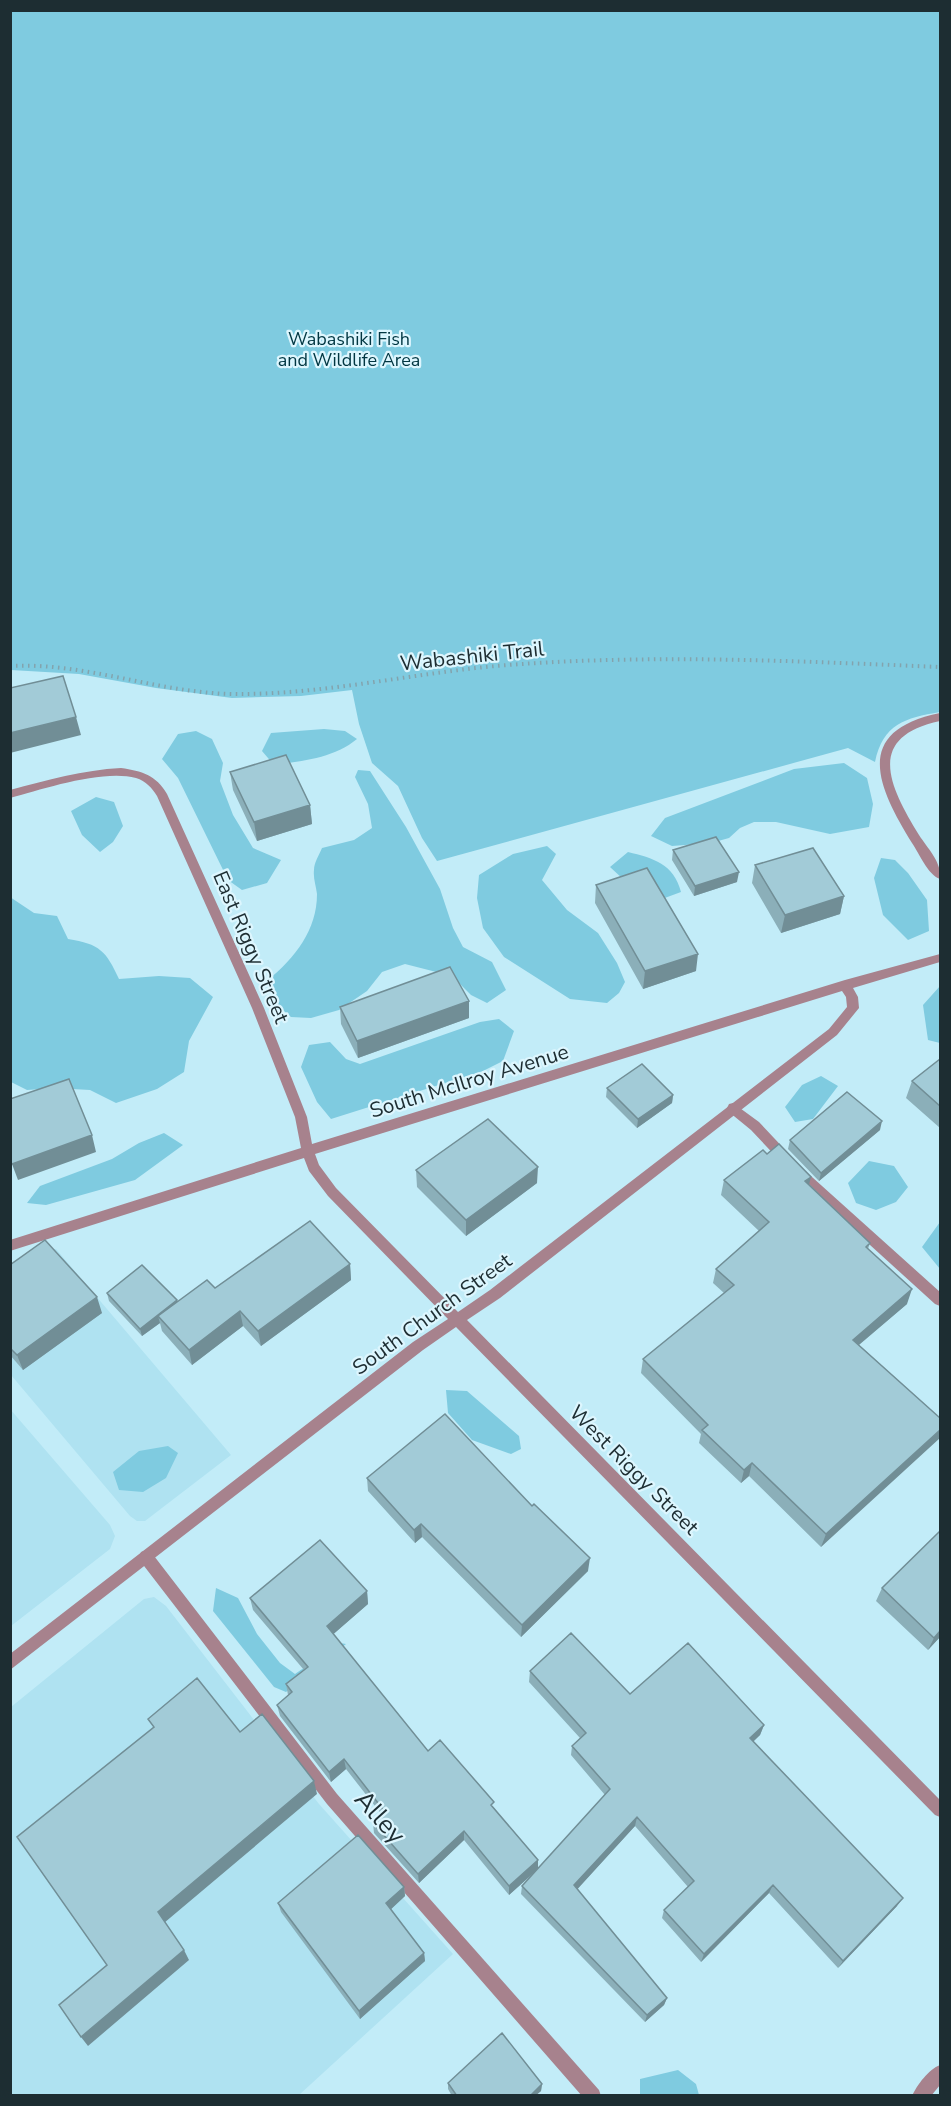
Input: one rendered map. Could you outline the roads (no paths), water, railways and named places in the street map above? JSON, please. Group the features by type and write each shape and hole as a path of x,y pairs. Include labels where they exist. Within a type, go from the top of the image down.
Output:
{"street":[{"path":"940,717 928,719 900,731 892,742 884,763 889,786 902,815 940,875"},
{"name":"East Riggy Street","path":"10,794 84,776 113,772 136,774 150,779 162,794 262,1019 301,1117 308,1151"},
{"name":"South McIlroy Avenue","path":"10,1246 308,1151 845,985 940,958"},
{"name":"South Church Street","path":"10,1663 409,1353 495,1294 833,1032 853,1008 852,997 845,985"},
{"path":"733,1108 755,1126 818,1192 940,1300"},
{"name":"West Riggy Street","path":"308,1151 313,1167 332,1192 940,1810"},
{"name":"Alley","path":"146,1557 332,1799 593,2096"},
{"path":"920,2096 940,2073"}],"park label":[{"name":"Wabashiki Fish and Wildlife Area","path":"349,349"}]}
